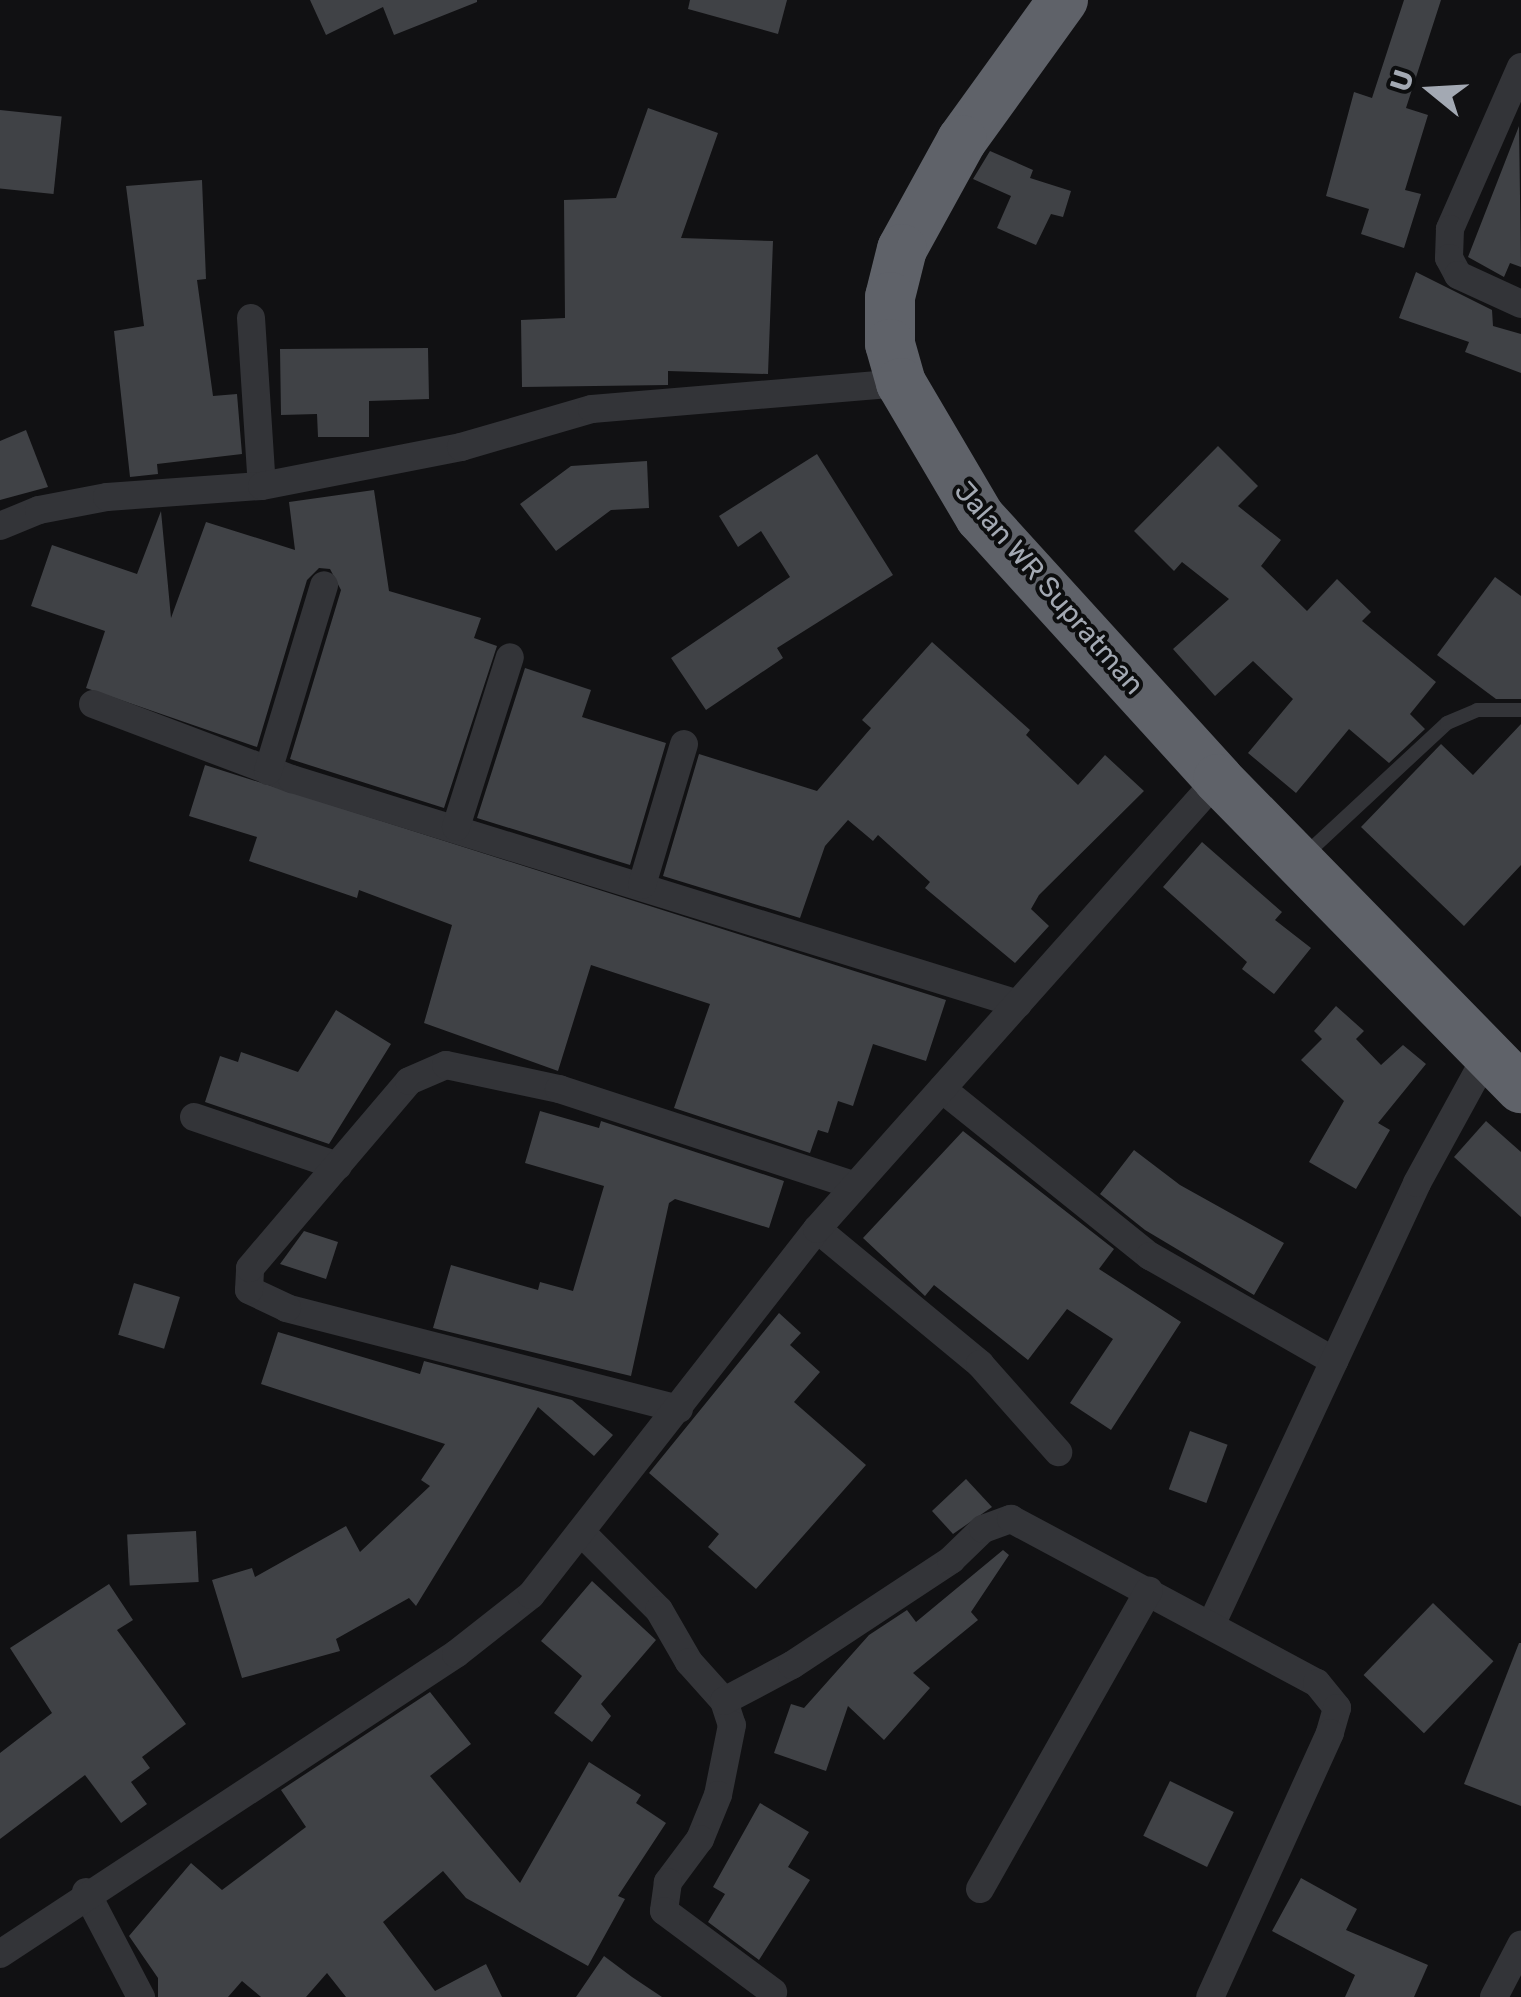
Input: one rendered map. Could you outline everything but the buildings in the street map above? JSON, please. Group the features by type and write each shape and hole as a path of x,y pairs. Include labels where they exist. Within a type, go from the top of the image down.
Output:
{"highway":[{"name":"Jalan WR Supratman","path":"1063,0 962,140 902,249 890,297 890,344 901,383 980,517 1218,780 1504,1071"}],"street":[{"path":"1521,66 1450,228 1449,258 1458,275 1521,304"},
{"path":"251,318 262,486"},
{"path":"0,526 39,510 107,497 262,486 461,446 592,410 901,383"},
{"path":"268,771 324,585"},
{"path":"456,828 510,658"},
{"path":"93,704 268,771 642,884 1018,1004"},
{"path":"642,884 684,744"},
{"path":"0,1954 86,1892 456,1654 531,1595 816,1229 1218,780"},
{"path":"679,1409 258,1297 250,1290 250,1268 410,1081 446,1066 560,1089 855,1186"},
{"path":"1212,1623 1416,1182 1504,1071"},
{"path":"942,1088 1150,1256 1334,1361"},
{"path":"194,1117 338,1166"},
{"path":"816,1229 980,1364 1058,1452"},
{"path":"724,1701 792,1665 997,1522 1011,1520 1212,1623 1317,1684 1336,1708 1210,1997"},
{"path":"581,1532 659,1610 689,1662 724,1701 732,1725 718,1796 700,1839 668,1882 664,1912 774,1992"},
{"path":"980,1889 1149,1590"},
{"path":"86,1892 141,1997"},
{"path":"1494,1997 1521,1945"}],"lane":[{"path":"1298,861 1447,723 1477,710 1521,710"}]}
